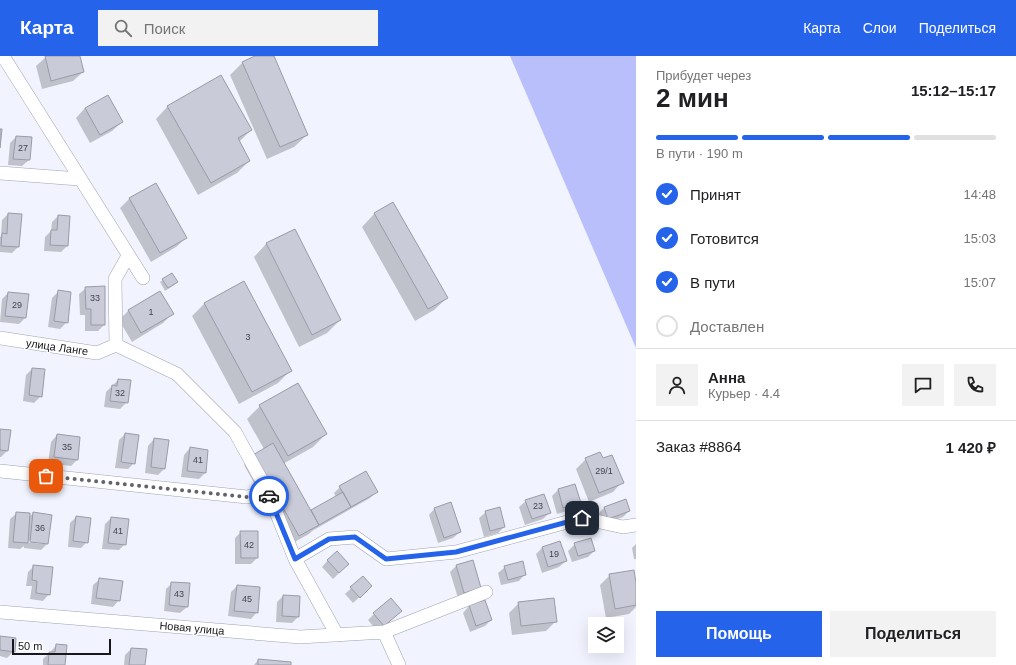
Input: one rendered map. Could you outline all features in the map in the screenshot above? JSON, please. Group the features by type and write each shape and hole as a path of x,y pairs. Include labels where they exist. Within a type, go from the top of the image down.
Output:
{"street":[{"path":"3,56 79,179 143,278"},
{"path":"0,173 79,179"},
{"path":"128,256 114,279 116,345 177,374 235,432 268,492 295,559 337,635"},
{"name":"улица Ланге","path":"0,338 98,353 116,345"},
{"path":"0,471 247,497 268,492"},
{"path":"295,559 329,539 355,537 386,559 456,552 582,518 622,527 636,525"},
{"name":"Новая улица","path":"0,612 300,637 384,632 486,592"},
{"path":"384,632 399,665"}],"shaded area":[{"path":"510,56 636,56 636,348"}],"building":[{"path":"45,56 80,56 84,72 51,81"},
{"path":"255,56 274,56 308,135 280,147 242,62"},
{"path":"221,75 252,130 238,138 250,161 211,183 167,106"},
{"path":"108,95 123,122 100,135 85,108"},
{"path":"0,129 2,129 0,148"},
{"path":"16,136 32,137 30,160 13,159"},
{"path":"156,183 187,238 160,253 129,198"},
{"path":"393,202 448,298 428,309 374,213"},
{"path":"8,213 22,214 19,247 1,246 2,233 7,234"},
{"path":"58,215 70,216 68,246 50,245 51,230 57,230"},
{"path":"295,229 341,320 312,335 266,243"},
{"path":"172,273 178,282 168,288 162,279"},
{"path":"244,281 292,371 252,392 204,303"},
{"path":"105,286 105,325 91,325 91,309 86,309 85,287"},
{"path":"58,290 71,292 68,323 54,321"},
{"path":"160,291 174,314 141,333 128,310"},
{"path":"8,292 29,294 26,318 5,316"},
{"path":"32,368 45,369 42,397 29,395"},
{"path":"118,379 131,380 128,403 110,401 112,385 117,386"},
{"path":"298,383 327,434 288,456 259,405"},
{"path":"0,429 11,430 8,451 0,450"},
{"path":"125,433 139,435 135,464 121,462"},
{"path":"57,434 80,437 78,460 54,457"},
{"path":"154,438 169,440 165,469 151,467"},
{"path":"273,443 319,525 299,536 253,455"},
{"path":"190,447 208,450 206,473 187,471"},
{"path":"600,452 603,458 612,455 624,483 599,493 585,458"},
{"path":"366,471 378,492 351,507 339,486"},
{"path":"575,484 581,503 563,508 558,489"},
{"path":"343,492 351,507 319,525 311,510"},
{"path":"544,494 551,513 532,519 525,500"},
{"path":"626,499 630,511 608,519 604,507"},
{"path":"451,502 461,532 444,538 434,508"},
{"path":"500,507 505,527 490,531 485,511"},
{"path":"16,512 30,513 28,543 13,542"},
{"path":"33,512 52,515 48,544 30,542"},
{"path":"76,516 91,518 88,543 73,541"},
{"path":"111,517 129,519 126,545 108,543"},
{"path":"240,531 258,531 258,558 241,558"},
{"path":"591,538 595,551 578,556 574,543"},
{"path":"560,541 567,561 548,567 542,547"},
{"path":"337,551 349,564 339,573 327,560"},
{"path":"473,560 481,588 464,593 456,565"},
{"path":"523,561 526,575 508,580 504,566"},
{"path":"33,565 53,567 50,595 36,593 37,581 32,580"},
{"path":"634,570 636,583 636,605 615,609 609,574"},
{"path":"363,576 372,586 360,598 350,587"},
{"path":"99,578 123,581 120,601 96,598"},
{"path":"171,582 190,583 188,607 169,605"},
{"path":"237,585 260,587 258,613 234,611"},
{"path":"283,595 300,596 299,617 282,616"},
{"path":"391,598 402,611 384,626 373,613"},
{"path":"554,598 557,622 521,626 518,602"},
{"path":"485,600 492,620 476,626 469,605"},
{"path":"0,636 16,638 15,652 0,650"},
{"path":"56,644 67,645 65,665 48,665 49,652 55,652"},
{"path":"131,648 147,649 145,665 129,665"},
{"path":"258,659 291,662 291,665 258,665"}],"way so far":[{"path":"46,476 247,497 268,492 269,496"}],"route":[{"path":"269,496 295,559 329,539 355,537 386,559 456,552 582,518"}]}
